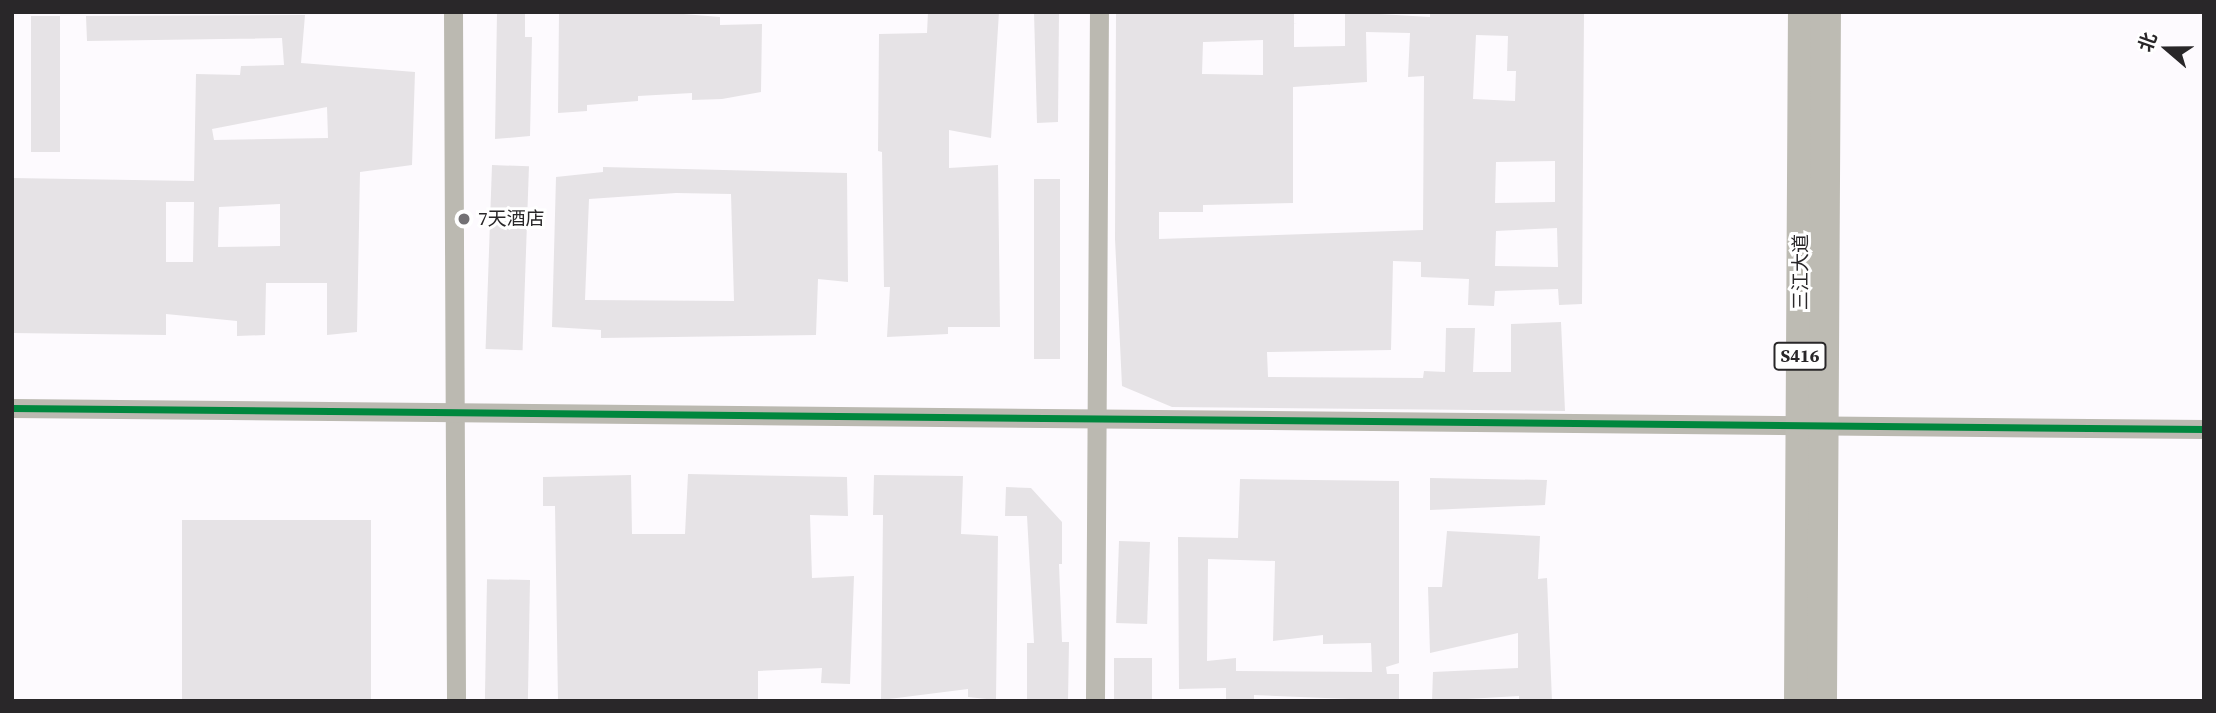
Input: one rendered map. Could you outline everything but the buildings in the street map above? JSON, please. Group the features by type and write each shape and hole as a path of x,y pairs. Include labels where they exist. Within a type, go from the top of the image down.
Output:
{"main road":[{"name":"三江大道","path":"1802,12 1822,701"},
{"name":"三江大道","path":"1799,701 1812,426 1826,12"}],"street":[{"path":"453,12 456,701"},
{"path":"1094,701 1099,12"},
{"path":"12,408 2204,429"}],"cycle path":[{"path":"12,408 2204,429"}],"place":[{"name":"7天酒店","path":"464,219"}]}
